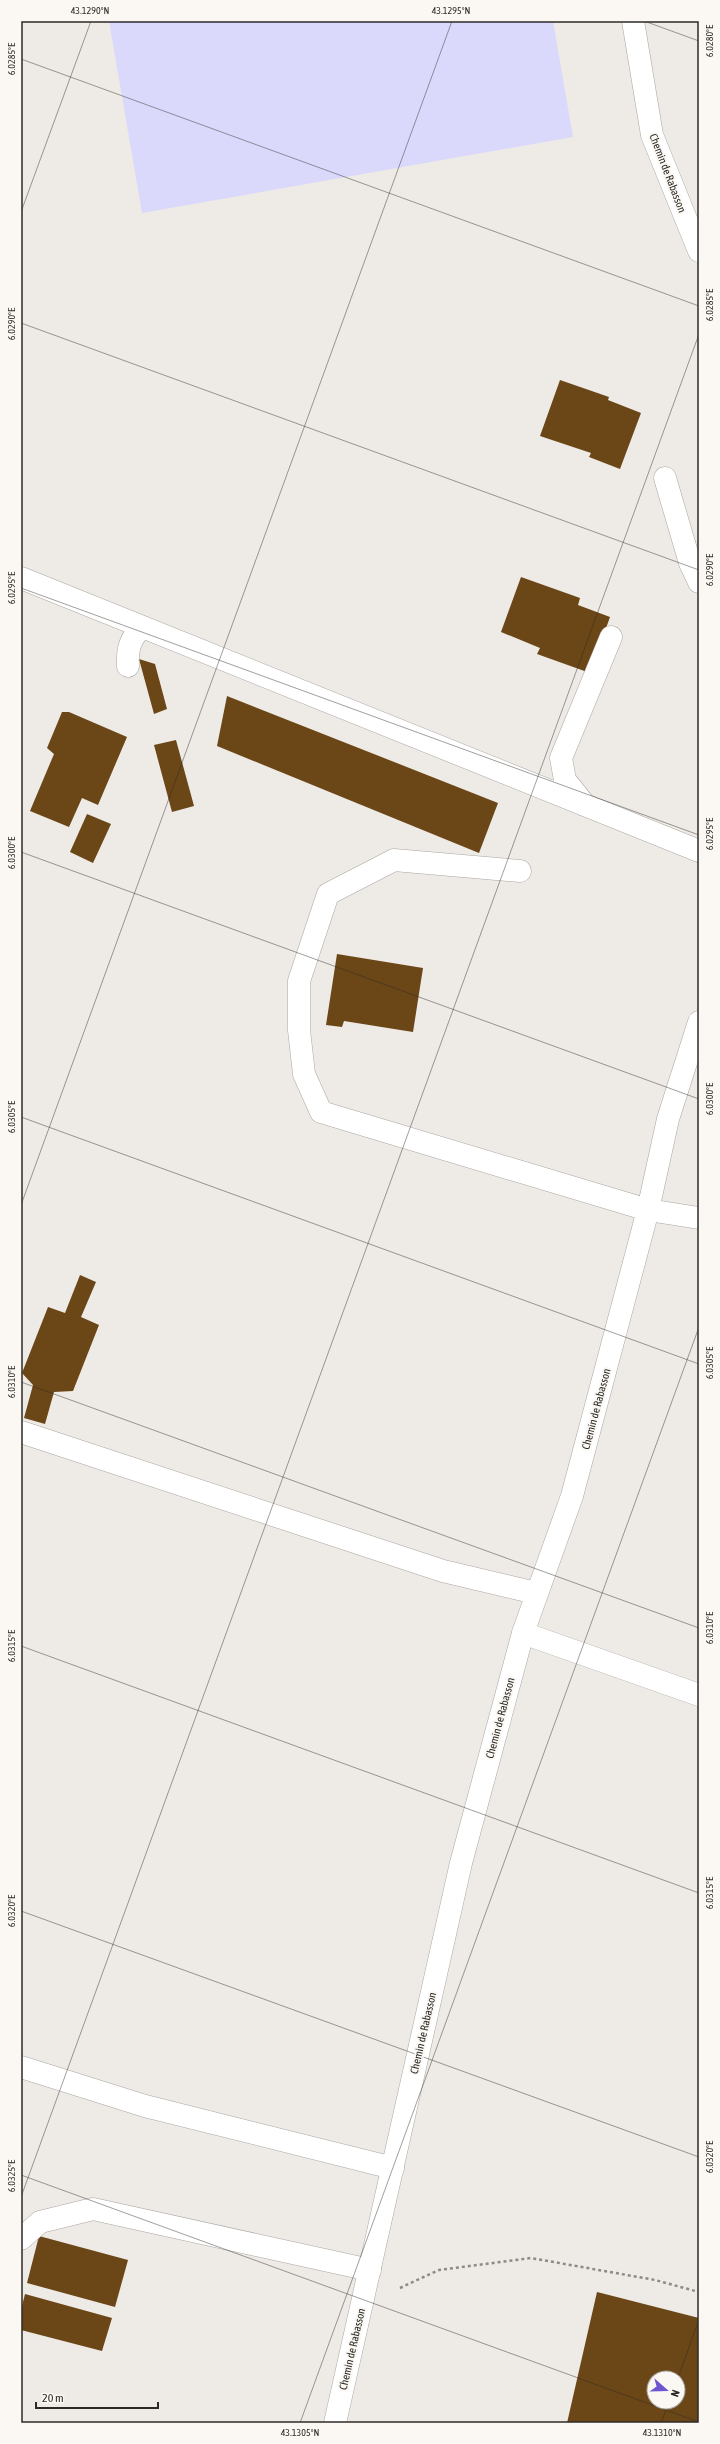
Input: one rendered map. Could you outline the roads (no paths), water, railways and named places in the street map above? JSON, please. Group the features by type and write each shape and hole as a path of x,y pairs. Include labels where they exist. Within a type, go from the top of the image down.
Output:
{"street":[{"name":"Chemin de Rabasson","path":"633,21 652,135 699,252"},
{"path":"665,478 690,563 699,582"},
{"path":"21,578 699,851"},
{"path":"128,666 128,652 133,636 142,627"},
{"path":"586,806 565,780 561,758 611,637"},
{"path":"520,871 394,860 328,894 299,981 299,1030 304,1074 321,1112 648,1210 699,1218"},
{"name":"Chemin de Rabasson","path":"335,2423 461,1863 523,1633 536,1593 572,1496 648,1210 668,1119 699,1022"},
{"path":"21,1432 442,1571 536,1593"},
{"path":"523,1633 699,1695"},
{"path":"21,2067 145,2106 393,2168"},
{"path":"21,2239 40,2222 93,2209 370,2270"}]}
